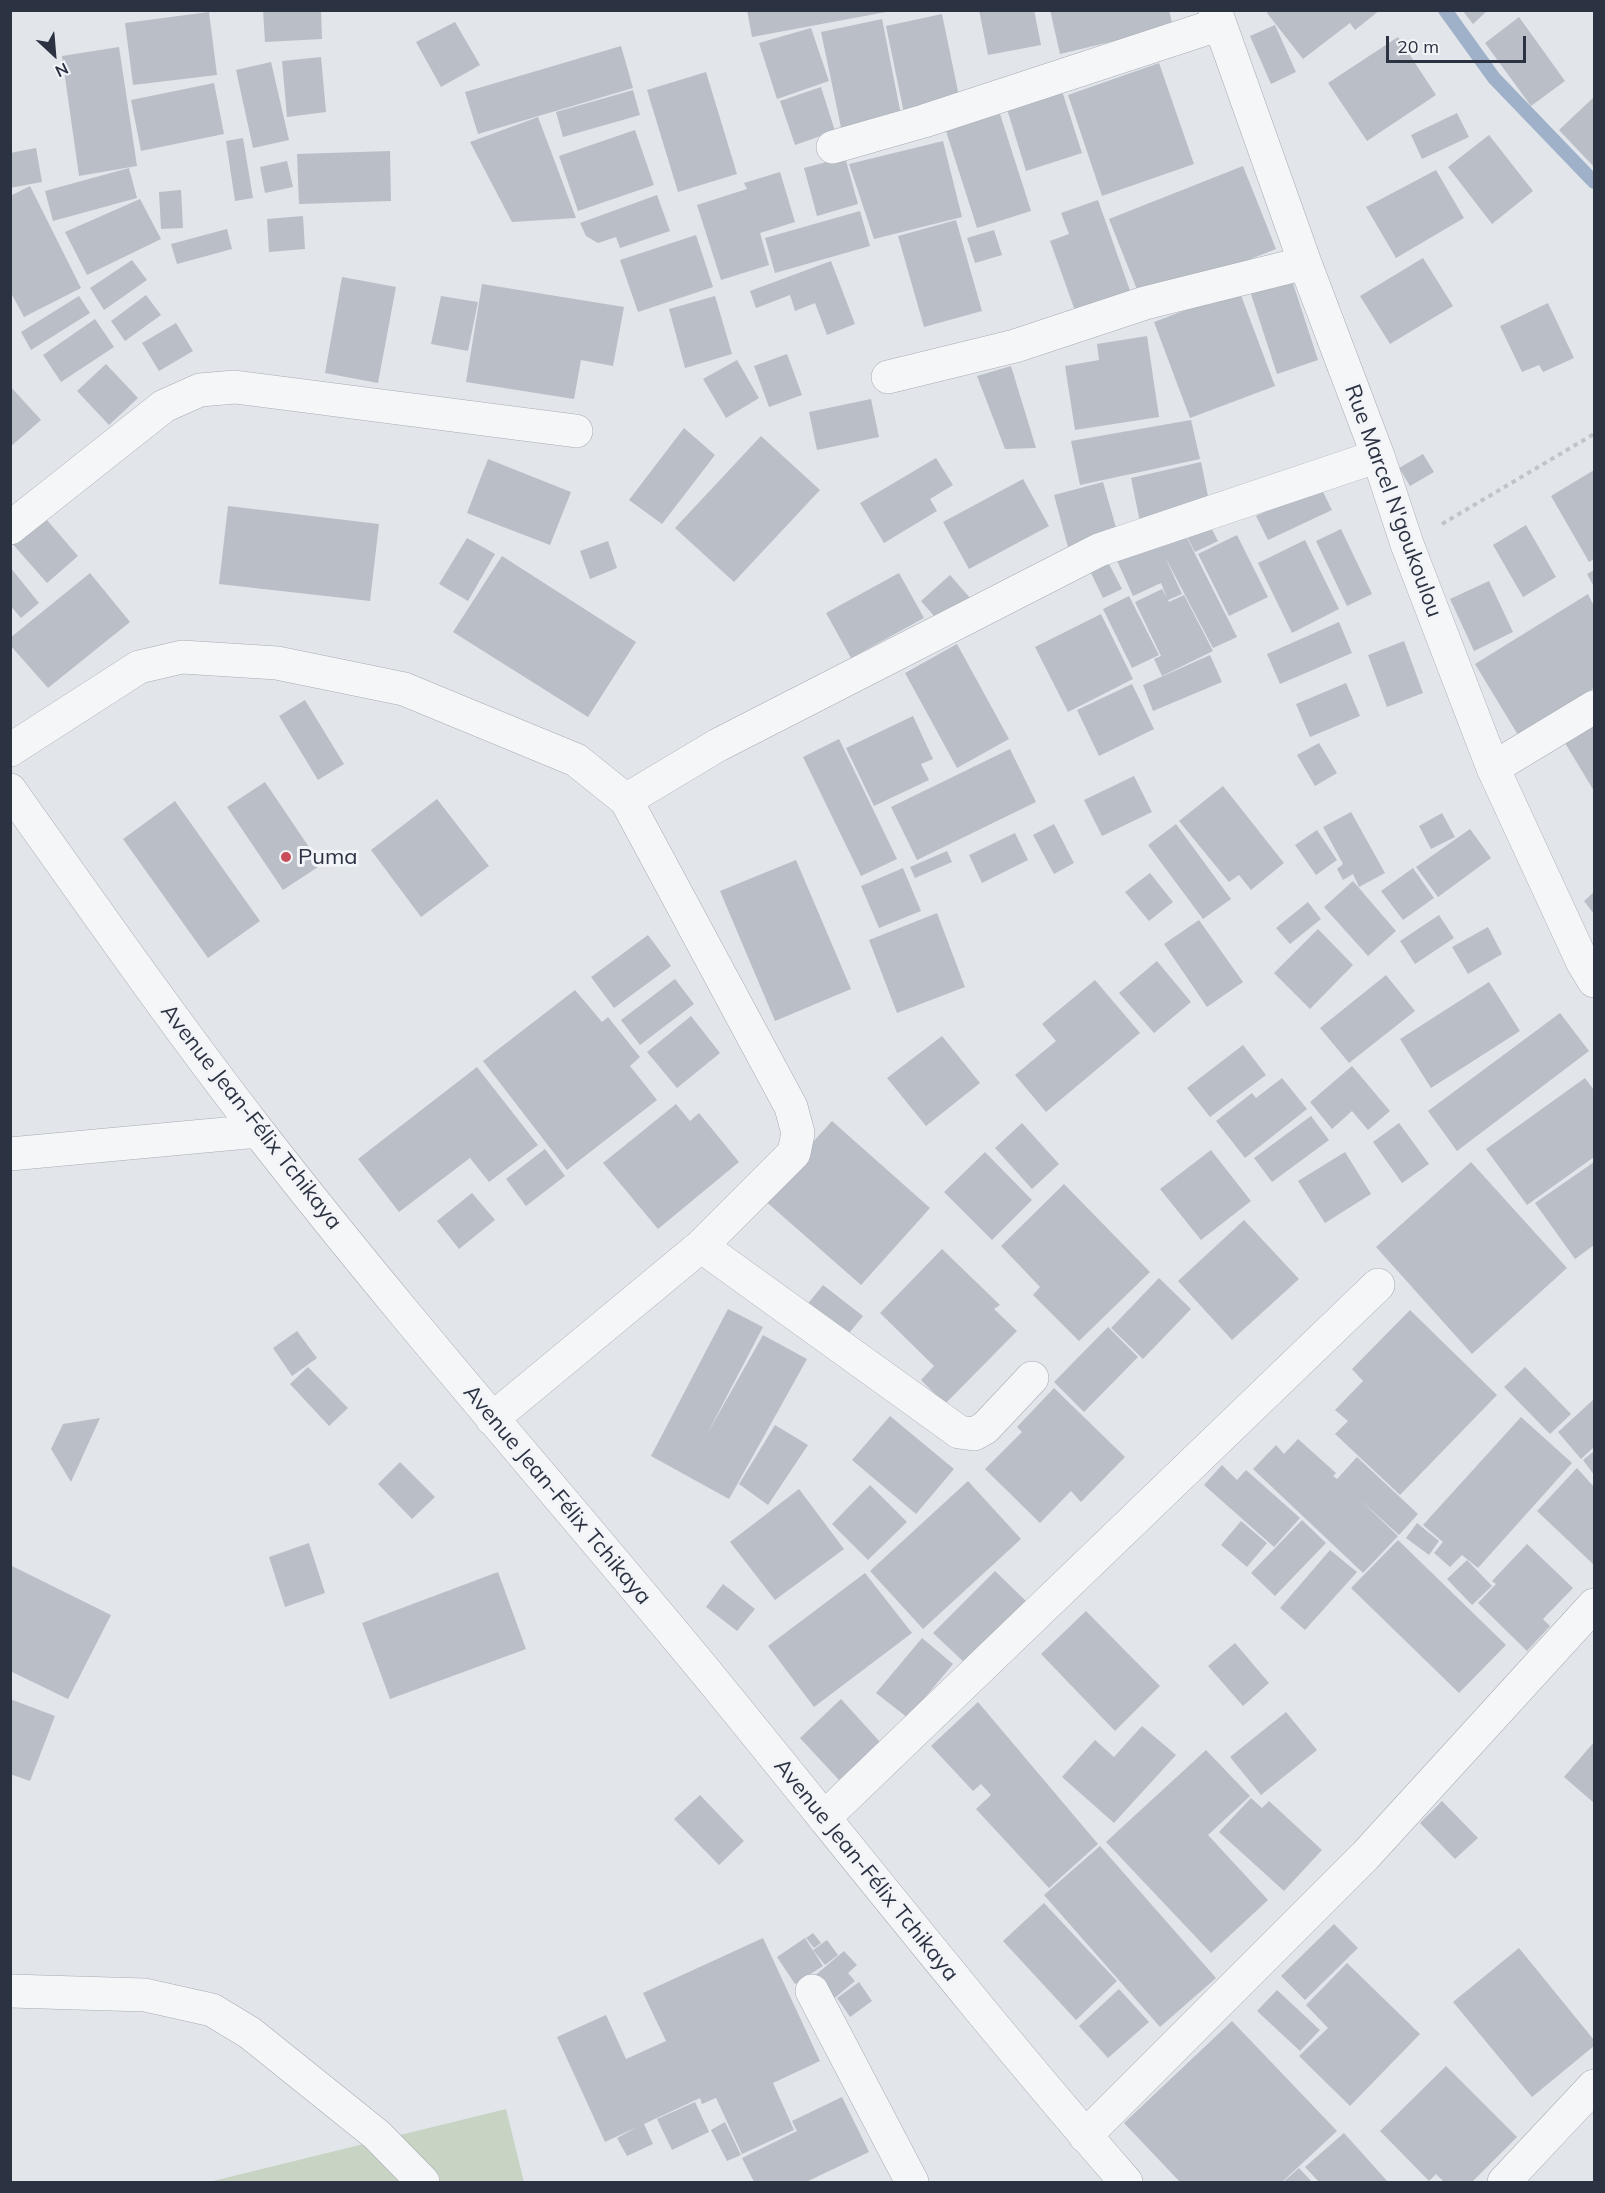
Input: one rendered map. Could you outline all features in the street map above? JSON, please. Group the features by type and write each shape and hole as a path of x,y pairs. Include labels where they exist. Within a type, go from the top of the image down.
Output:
{"street":[{"path":"833,147 924,121 1218,17"},
{"name":"Rue Marcel N'goukoulou","path":"1218,17 1305,263 1378,456 1407,544 1493,768 1582,963 1594,981"},
{"path":"888,377 1015,346 1145,303 1305,263"},
{"path":"10,528 164,406 200,390 235,387 576,431"},
{"path":"626,800 718,745 1099,550 1378,456"},
{"path":"10,750 139,667 182,657 277,663 404,689 576,760 626,800 791,1107 798,1133 794,1153 701,1246 492,1419"},
{"path":"1493,768 1594,707"},
{"name":"Avenue Jean-Félix Tchikaya","path":"10,790 131,960 258,1131 492,1419 709,1676 978,2010 1126,2182"},
{"path":"10,1154 258,1131"},
{"path":"701,1246 959,1432 974,1434 985,1428 1032,1378"},
{"path":"824,1818 1378,1285"},
{"path":"1085,2136 1365,1856 1594,1605"},
{"path":"10,1991 145,1995 212,2010 250,2032 377,2135 423,2182"},
{"path":"812,1991 912,2182"},
{"path":"1504,2182 1594,2086"}],"path":[{"path":"1407,544 1594,434"}],"green space":[{"path":"506,2109 524,2182 209,2182"}],"building":[{"path":"263,10 321,10 322,39 265,42"},
{"path":"747,10 886,10 886,12 752,37"},
{"path":"979,10 1034,10 1041,45 988,55"},
{"path":"1050,10 1169,10 1173,27 1060,54"},
{"path":"1270,10 1380,10 1355,30 1350,23 1303,59 1267,13"},
{"path":"1462,10 1488,10 1473,24"},
{"path":"209,12 217,75 133,85 125,23"},
{"path":"942,14 961,106 905,118 886,26"},
{"path":"1519,17 1565,81 1531,106 1485,43"},
{"path":"882,19 903,125 843,137 821,32"},
{"path":"455,22 480,65 441,87 416,42"},
{"path":"1275,25 1296,72 1271,84 1250,36"},
{"path":"811,28 829,81 777,99 759,43"},
{"path":"1398,37 1436,95 1367,141 1328,83"},
{"path":"621,46 633,88 478,134 465,92"},
{"path":"119,47 137,166 79,176 62,56"},
{"path":"321,57 326,112 287,117 282,61"},
{"path":"271,62 289,140 253,148 236,70"},
{"path":"1159,63 1194,164 1102,196 1068,95"},
{"path":"706,72 737,174 678,192 647,90"},
{"path":"214,83 224,134 141,151 131,100"},
{"path":"821,87 835,131 795,145 780,101"},
{"path":"633,90 640,115 563,137 556,112"},
{"path":"1062,91 1082,153 1026,171 1007,109"},
{"path":"1594,97 1594,167 1559,130"},
{"path":"1457,113 1469,137 1422,159 1411,135"},
{"path":"1000,114 1031,211 977,228 946,131"},
{"path":"538,117 576,218 512,222 470,142"},
{"path":"635,130 654,185 578,211 559,156"},
{"path":"1489,135 1533,191 1492,224 1448,167"},
{"path":"243,138 253,198 235,201 226,141"},
{"path":"943,141 962,217 874,239 849,164"},
{"path":"36,148 42,182 10,188 10,153"},
{"path":"390,151 391,201 299,204 297,154"},
{"path":"845,157 858,204 817,216 804,168"},
{"path":"287,161 293,187 265,193 260,167"},
{"path":"1243,166 1276,249 1142,302 1109,219"},
{"path":"129,168 137,198 53,221 45,191"},
{"path":"1436,170 1464,218 1396,258 1366,207"},
{"path":"780,172 795,222 760,233 769,265 721,280 697,205 747,189 744,183"},
{"path":"30,186 81,288 24,317 10,291 10,196"},
{"path":"181,190 183,228 161,229 159,192"},
{"path":"657,195 670,231 620,248 616,237 598,243 586,236 580,223"},
{"path":"140,199 161,239 87,275 65,232"},
{"path":"1098,200 1133,299 1078,319 1050,241 1069,234 1061,213"},
{"path":"860,211 870,246 775,273 765,238"},
{"path":"303,216 305,249 269,252 267,219"},
{"path":"956,220 982,311 924,327 898,236"},
{"path":"227,229 232,249 177,264 171,244"},
{"path":"994,230 1002,255 975,263 967,238"},
{"path":"696,235 713,287 638,312 620,260"},
{"path":"1423,258 1453,306 1390,344 1360,296"},
{"path":"132,260 147,280 104,310 90,288"},
{"path":"831,261 855,324 827,335 815,303 795,311 790,295 756,308 750,291"},
{"path":"1290,274 1318,360 1277,374 1249,288"},
{"path":"342,277 396,287 378,383 325,373"},
{"path":"482,284 624,307 613,366 581,360 574,399 466,382"},
{"path":"1239,290 1275,386 1190,418 1154,322"},
{"path":"146,295 161,315 125,341 111,321"},
{"path":"79,296 90,313 31,350 21,332"},
{"path":"441,296 478,302 468,351 431,344"},
{"path":"715,296 732,354 685,368 669,309"},
{"path":"1548,303 1574,358 1543,372 1539,365 1522,372 1500,326"},
{"path":"95,319 114,347 61,382 43,355"},
{"path":"176,323 193,351 159,371 142,343"},
{"path":"1147,336 1159,417 1075,430 1065,366 1099,360 1097,344"},
{"path":"787,354 802,395 769,407 754,366"},
{"path":"737,360 759,398 726,418 703,379"},
{"path":"106,364 138,398 109,425 77,391"},
{"path":"1011,366 1036,448 1005,449 977,376"},
{"path":"10,386 41,420 10,447"},
{"path":"871,399 879,437 817,450 809,412"},
{"path":"1191,420 1200,459 1080,485 1071,441"},
{"path":"684,428 715,455 662,524 629,500"},
{"path":"761,436 820,490 734,582 675,528"},
{"path":"1423,454 1434,472 1410,486 1399,468"},
{"path":"936,458 953,485 930,499 937,511 884,543 860,503"},
{"path":"488,459 571,492 550,545 467,513"},
{"path":"1201,462 1211,511 1141,527 1131,478"},
{"path":"1594,470 1594,559 1589,562 1551,496"},
{"path":"1023,479 1049,526 969,569 943,522"},
{"path":"1103,482 1119,538 1069,551 1054,495"},
{"path":"1320,486 1332,510 1268,540 1256,516"},
{"path":"228,506 379,524 370,601 219,584"},
{"path":"40,512 78,556 47,583 10,541"},
{"path":"1207,520 1218,541 1195,552 1184,531"},
{"path":"1526,525 1556,577 1523,597 1493,545"},
{"path":"1341,529 1372,594 1347,606 1316,541"},
{"path":"1184,532 1237,637 1213,648 1165,557 1182,594 1168,600 1169,602 1184,595 1213,651 1162,676 1154,659 1161,656 1135,602 1162,589 1167,598 1161,583 1133,596 1114,554"},
{"path":"1237,535 1268,597 1229,616 1198,554"},
{"path":"467,538 495,554 468,601 439,584"},
{"path":"1305,540 1339,609 1292,633 1258,563"},
{"path":"608,541 617,568 590,579 580,551"},
{"path":"502,556 636,642 588,717 453,632"},
{"path":"1108,562 1122,589 1103,598 1090,571"},
{"path":"10,567 39,603 21,618 10,605"},
{"path":"1594,570 1594,587 1587,574"},
{"path":"90,573 130,622 48,688 10,645 10,638"},
{"path":"899,573 924,618 851,658 826,613"},
{"path":"950,575 971,599 941,624 921,601"},
{"path":"1489,581 1513,632 1474,651 1450,599"},
{"path":"1588,594 1594,606 1594,688 1518,735 1475,664"},
{"path":"1129,596 1159,655 1132,668 1103,609"},
{"path":"1101,614 1133,679 1068,712 1035,647"},
{"path":"1339,622 1352,653 1280,684 1267,654"},
{"path":"1404,641 1423,693 1387,707 1368,655"},
{"path":"957,644 1009,739 957,768 905,673"},
{"path":"1210,655 1222,682 1153,711 1143,685"},
{"path":"1346,683 1360,716 1310,737 1296,704"},
{"path":"1132,684 1154,729 1099,756 1077,710"},
{"path":"305,700 344,764 318,780 279,716"},
{"path":"913,716 933,759 921,764 929,780 874,806 846,748"},
{"path":"1594,724 1594,791 1565,743"},
{"path":"839,739 897,859 861,876 803,757"},
{"path":"1319,743 1337,773 1315,786 1297,755"},
{"path":"1010,749 1036,802 917,860 891,807"},
{"path":"1134,776 1152,812 1102,836 1084,800"},
{"path":"265,782 321,865 283,890 227,807"},
{"path":"1223,786 1284,863 1251,890 1239,875 1229,882 1179,821"},
{"path":"437,799 489,866 421,917 371,850"},
{"path":"175,801 260,921 208,958 123,839"},
{"path":"1351,812 1385,873 1359,887 1353,874 1343,880 1337,869 1343,864 1323,827"},
{"path":"1442,813 1455,837 1431,849 1419,826"},
{"path":"1054,824 1074,863 1054,874 1033,835"},
{"path":"1176,824 1231,899 1203,919 1148,845"},
{"path":"1470,829 1491,858 1438,897 1416,867"},
{"path":"1317,830 1337,860 1316,875 1295,845"},
{"path":"1015,833 1028,860 982,883 969,855"},
{"path":"947,851 952,862 915,878 910,867"},
{"path":"796,860 851,989 775,1021 720,891"},
{"path":"903,868 921,911 879,928 861,886"},
{"path":"1413,868 1434,898 1403,920 1381,891"},
{"path":"1150,873 1173,902 1149,921 1125,892"},
{"path":"1353,881 1396,931 1368,956 1324,907"},
{"path":"1594,892 1594,914 1584,901"},
{"path":"1308,902 1321,919 1290,944 1276,928"},
{"path":"937,913 965,987 897,1013 869,940"},
{"path":"1439,915 1454,938 1415,964 1400,941"},
{"path":"1199,920 1243,982 1207,1007 1164,944"},
{"path":"1488,927 1502,954 1468,974 1452,947"},
{"path":"1318,929 1353,965 1310,1009 1274,973"},
{"path":"648,935 671,966 614,1008 591,977"},
{"path":"1157,961 1191,1002 1154,1033 1119,993"},
{"path":"1386,975 1415,1011 1349,1063 1320,1028"},
{"path":"675,979 694,1004 640,1045 621,1020"},
{"path":"1095,980 1140,1033 1046,1112 1015,1075 1056,1041 1042,1024"},
{"path":"1489,982 1520,1031 1431,1088 1400,1039"},
{"path":"575,990 602,1022 608,1017 640,1057 630,1066 657,1100 567,1170 483,1061"},
{"path":"1560,1013 1589,1051 1457,1151 1428,1111"},
{"path":"691,1016 720,1053 677,1088 647,1052"},
{"path":"942,1036 980,1083 926,1126 887,1078"},
{"path":"1243,1045 1266,1075 1210,1117 1187,1088"},
{"path":"1352,1066 1390,1111 1368,1130 1352,1111 1332,1129 1310,1102"},
{"path":"477,1067 538,1145 489,1182 470,1158 399,1212 358,1159"},
{"path":"1282,1078 1307,1109 1245,1158 1216,1121 1252,1093 1256,1098"},
{"path":"1585,1078 1594,1090 1594,1157 1527,1205 1486,1149"},
{"path":"676,1104 690,1121 699,1113 739,1162 658,1229 603,1163"},
{"path":"1311,1116 1329,1140 1272,1182 1254,1158"},
{"path":"832,1121 930,1208 861,1285 762,1198"},
{"path":"1022,1123 1059,1164 1032,1189 995,1148"},
{"path":"1399,1123 1429,1164 1402,1183 1373,1142"},
{"path":"545,1149 565,1176 526,1206 506,1179"},
{"path":"1211,1150 1251,1201 1201,1240 1160,1189"},
{"path":"985,1152 1032,1200 992,1240 944,1192"},
{"path":"1345,1152 1371,1194 1325,1223 1298,1181"},
{"path":"1471,1162 1567,1268 1472,1354 1376,1247"},
{"path":"1594,1162 1594,1245 1575,1259 1535,1203"},
{"path":"1064,1184 1150,1272 1079,1341 1033,1295 1040,1287 1001,1246"},
{"path":"472,1193 495,1220 459,1249 437,1221"},
{"path":"1244,1220 1299,1279 1232,1340 1178,1281"},
{"path":"942,1249 1000,1305 994,1309 1017,1331 945,1404 921,1380 934,1366 880,1313"},
{"path":"1159,1278 1191,1309 1143,1359 1111,1328"},
{"path":"823,1285 863,1316 846,1337 806,1306"},
{"path":"728,1309 763,1327 706,1436 763,1335 807,1359 729,1499 651,1456"},
{"path":"1410,1310 1497,1395 1400,1495 1335,1434 1348,1421 1335,1410 1363,1381 1352,1369"},
{"path":"1108,1327 1138,1357 1084,1412 1054,1382"},
{"path":"297,1331 317,1358 292,1376 273,1348"},
{"path":"308,1367 348,1408 329,1426 290,1384"},
{"path":"1525,1367 1571,1414 1550,1434 1504,1387"},
{"path":"1054,1388 1125,1457 1081,1502 1071,1491 1040,1523 985,1469 1022,1432 1017,1427"},
{"path":"1594,1399 1594,1447 1581,1459 1558,1432"},
{"path":"890,1416 954,1469 916,1514 852,1460"},
{"path":"1521,1417 1572,1463 1478,1568 1462,1555 1450,1567 1434,1553 1443,1542 1423,1525"},
{"path":"100,1418 71,1482 51,1449 63,1424"},
{"path":"775,1425 808,1445 768,1505 739,1484"},
{"path":"1298,1439 1336,1473 1333,1476 1337,1479 1357,1457 1418,1514 1399,1535 1358,1498 1398,1536 1363,1573 1253,1469 1276,1445 1284,1454"},
{"path":"1594,1451 1594,1475 1583,1460"},
{"path":"400,1462 435,1497 412,1519 378,1484"},
{"path":"1222,1465 1237,1480 1246,1470 1300,1518 1274,1547 1204,1485"},
{"path":"1577,1468 1594,1487 1594,1565 1537,1511"},
{"path":"968,1481 1021,1539 923,1629 870,1571"},
{"path":"870,1485 907,1522 868,1560 832,1524"},
{"path":"799,1489 844,1549 775,1600 730,1542"},
{"path":"1302,1520 1326,1543 1275,1596 1251,1573"},
{"path":"1241,1521 1267,1543 1247,1567 1221,1545"},
{"path":"1417,1523 1439,1541 1429,1555 1406,1538"},
{"path":"1398,1540 1506,1645 1459,1693 1351,1588"},
{"path":"309,1543 325,1593 285,1607 269,1557"},
{"path":"1527,1544 1573,1588 1543,1619 1550,1626 1527,1651 1478,1603 1496,1584 1492,1581"},
{"path":"1330,1550 1357,1572 1305,1630 1280,1608"},
{"path":"1467,1560 1492,1586 1472,1605 1447,1579"},
{"path":"10,1565 111,1615 68,1699 10,1671"},
{"path":"995,1571 1027,1602 966,1664 933,1633"},
{"path":"498,1572 526,1649 390,1699 362,1623"},
{"path":"865,1573 912,1633 814,1707 768,1646"},
{"path":"723,1584 755,1609 737,1631 706,1607"},
{"path":"1086,1611 1160,1686 1115,1731 1041,1654"},
{"path":"922,1638 953,1664 908,1718 876,1693"},
{"path":"1235,1643 1269,1683 1243,1706 1208,1666"},
{"path":"10,1699 55,1716 30,1781 10,1774"},
{"path":"841,1699 880,1742 839,1780 800,1738"},
{"path":"978,1702 1098,1844 1049,1888 976,1809 991,1795 981,1784 973,1791 931,1746"},
{"path":"1286,1712 1317,1750 1261,1795 1230,1757"},
{"path":"1142,1726 1176,1755 1114,1823 1062,1777 1095,1740 1114,1757"},
{"path":"1594,1742 1594,1803 1564,1777"},
{"path":"1206,1750 1250,1796 1208,1835 1268,1900 1211,1953 1106,1842"},
{"path":"700,1795 744,1841 719,1865 674,1819"},
{"path":"1251,1798 1262,1808 1269,1801 1322,1850 1284,1891 1219,1832"},
{"path":"1442,1801 1478,1838 1455,1859 1420,1823"},
{"path":"1100,1846 1216,1978 1160,2027 1044,1895"},
{"path":"1044,1903 1117,1981 1076,2020 1003,1941"},
{"path":"1334,1924 1358,1948 1305,2000 1281,1976"},
{"path":"813,1933 821,1943 814,1948 806,1938"},
{"path":"763,1938 820,2061 773,2083 794,2130 742,2154 716,2098 702,2104 700,2098 644,2124 653,2144 627,2156 617,2138 637,2127 605,2142 557,2037 606,2015 626,2059 666,2041 643,1993"},
{"path":"805,1938 823,1966 795,1984 777,1957"},
{"path":"827,1940 838,1955 825,1965 813,1950"},
{"path":"1519,1948 1594,2040 1594,2046 1532,2097 1453,2002"},
{"path":"844,1951 857,1965 848,1973 855,1981 831,2001 812,1978"},
{"path":"1347,1963 1420,2034 1350,2106 1299,2056 1328,2028 1306,2005"},
{"path":"859,1982 872,2001 850,2017 837,1998"},
{"path":"1119,1989 1149,2022 1108,2058 1079,2026"},
{"path":"1277,1990 1320,2030 1300,2051 1257,2011"},
{"path":"1232,2021 1337,2131 1282,2182 1180,2182 1124,2123"},
{"path":"1446,2066 1517,2137 1472,2182 1444,2182 1436,2174 1429,2181 1380,2131"},
{"path":"842,2097 869,2152 806,2182 754,2182 742,2158 797,2131 792,2121"},
{"path":"695,2102 709,2132 672,2150 657,2119"},
{"path":"725,2122 741,2155 727,2161 711,2130"},
{"path":"1344,2133 1388,2182 1319,2182 1305,2167"},
{"path":"1299,2168 1312,2182 1283,2182"}],"waterway":[{"path":"1445,10 1494,78 1594,182"}],"place":[{"name":"Puma","path":"286,857"}]}
